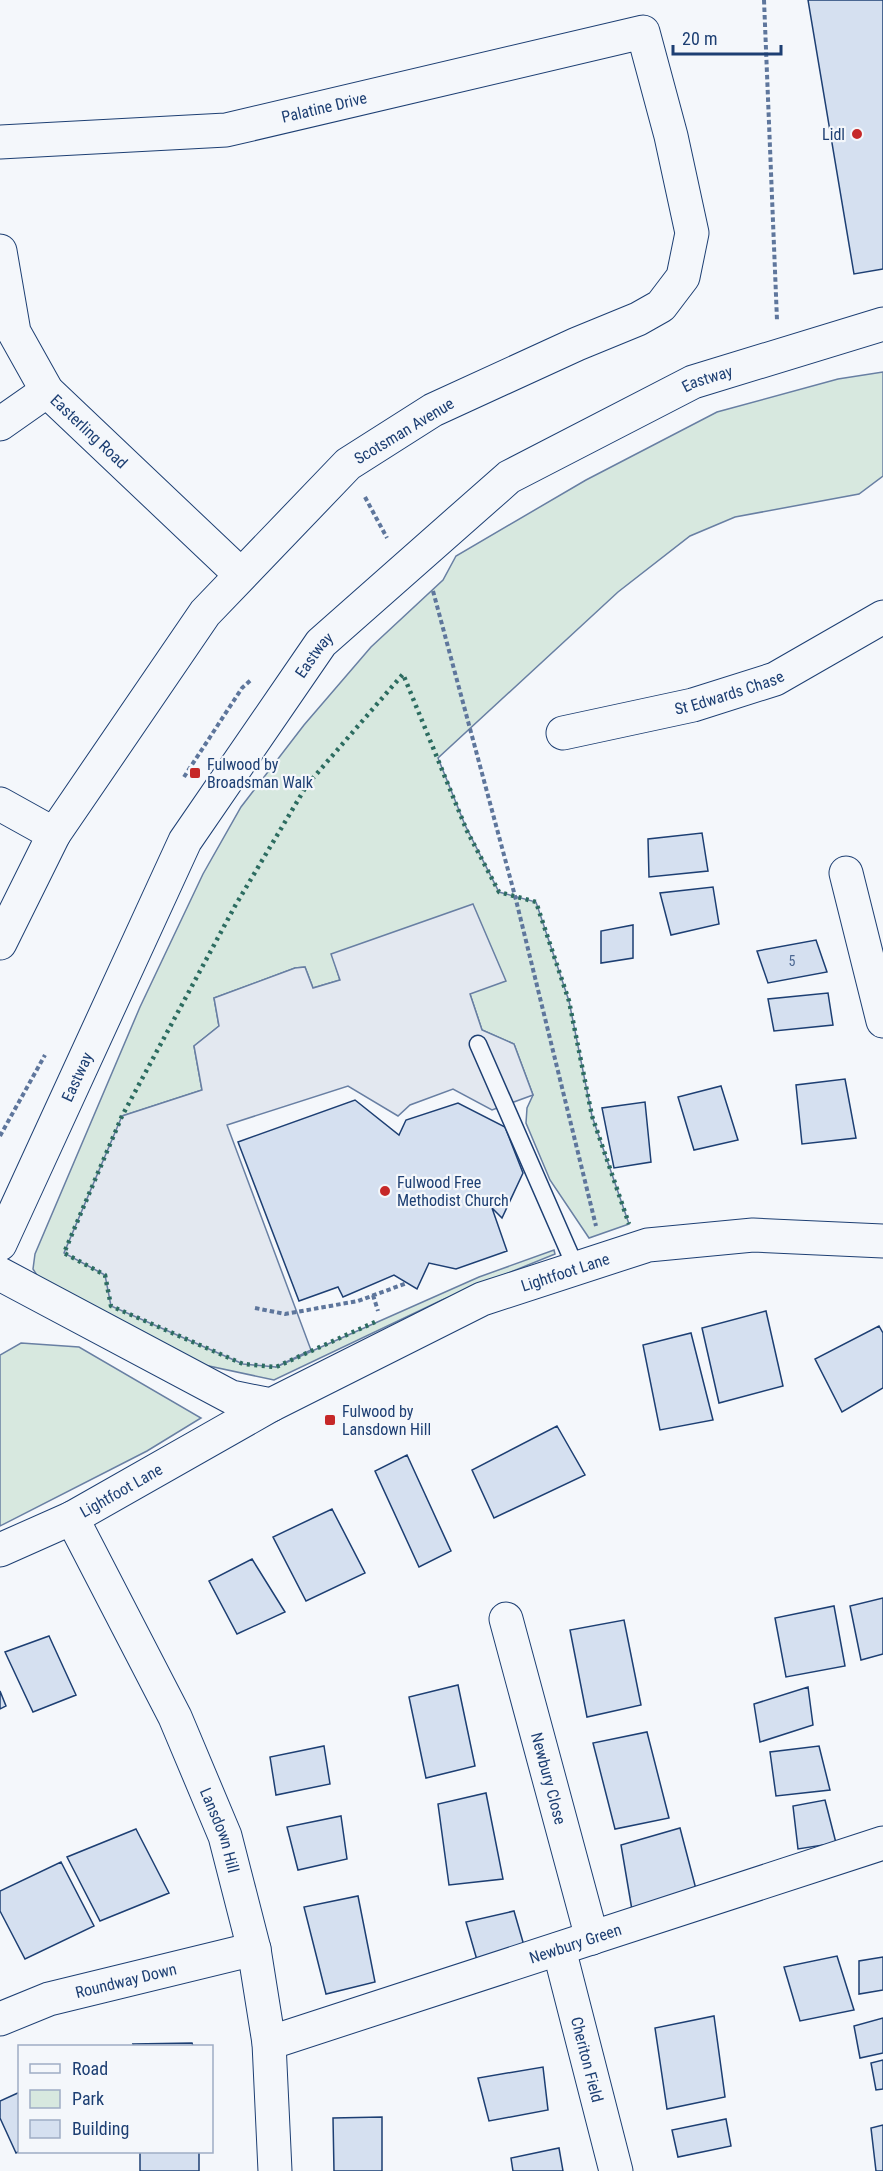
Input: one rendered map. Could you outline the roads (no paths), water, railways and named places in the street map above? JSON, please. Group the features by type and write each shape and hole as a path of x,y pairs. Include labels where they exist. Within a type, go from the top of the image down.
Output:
{"street":[{"name":"Palatine Drive","path":"0,142 226,130 643,32"},
{"name":"Scotsman Avenue","path":"0,943 54,834 205,613 348,464 433,410 577,344 638,320 661,306 683,277 692,233 671,136 643,32"},
{"name":"Easterling Road","path":"0,251 14,332 47,391 240,574"},
{"name":"Eastway","path":"0,1244 185,841 321,643 509,477 693,382 883,324"},
{"path":"0,423 47,391"},
{"name":"St Edwards Chase","path":"563,733 693,705 775,679 883,617"},
{"path":"0,804 54,834"},
{"path":"846,873 883,1021"},
{"name":"Lightfoot Lane","path":"0,1550 72,1518 271,1405 482,1299 648,1245 753,1235 883,1241"},
{"path":"0,1274 231,1397 271,1405"},
{"name":"Lansdown Hill","path":"72,1518 175,1717 225,1836 254,1949 269,2043 275,2171"},
{"name":"Newbury Close","path":"506,1619 591,1938"},
{"name":"Newbury Green","path":"269,2043 883,1843"},
{"name":"Roundway Down","path":"0,2019 49,1999 254,1949"},
{"name":"Cheriton Field","path":"559,1949 616,2171"}],"lane":[{"path":"478,1044 590,1263"}],"place":[{"name":"Lidl","path":"857,134"},
{"name":"Fulwood by Broadsman Walk","path":"195,773"},
{"name":"Fulwood Free Methodist Church","path":"385,1191"},
{"name":"Fulwood by Lansdown Hill","path":"330,1420"}]}
